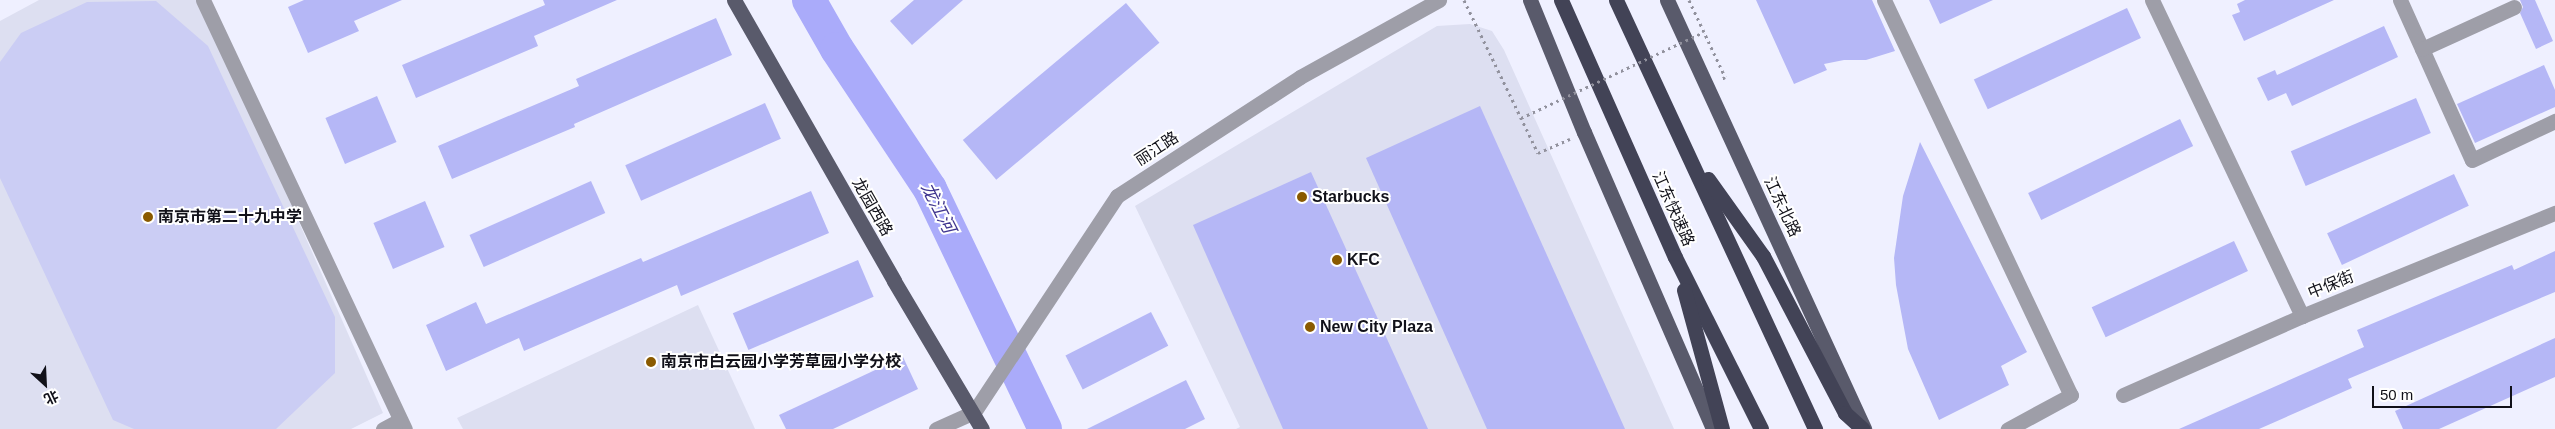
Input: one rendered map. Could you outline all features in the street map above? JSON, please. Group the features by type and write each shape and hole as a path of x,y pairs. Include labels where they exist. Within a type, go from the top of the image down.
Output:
{"highway":[{"name":"江东快速路","path":"1561,0 1675,257 1761,429"},
{"path":"1616,0 1815,429"},
{"path":"1687,150 1763,256 1845,413 1864,429"},
{"path":"1675,257 1722,429"}],"main road":[{"name":"龙园西路","path":"734,0 894,281 974,412 982,429"},
{"path":"1530,0 1584,132 1713,429"},
{"name":"江东北路","path":"1667,0 1864,429"}],"street":[{"path":"203,0 402,425 382,429"},
{"name":"丽江路","path":"974,412 1117,196 1300,76 1439,0"},
{"path":"1525,0 1540,28"},
{"path":"1884,0 2071,395 2008,429"},
{"path":"2152,0 2302,316"},
{"path":"2400,0 2472,160 2555,121"},
{"path":"2422,49 2514,7"},
{"name":"中保街","path":"2123,395 2302,316 2555,213"},
{"path":"936,429 974,412"}],"path":[{"path":"1464,0 1538,153 1584,132"},
{"path":"1689,0 1725,77"},
{"path":"1521,118 1704,32"}],"shaded area":[{"name":"南京市第二十九中学","path":"39,0 201,0 383,413 351,429 0,429 0,21"},
{"name":"南京市第二十九中学","path":"156,1 208,46 335,317 335,373 276,429 134,429 113,420 0,178 0,62 21,33 87,2"},
{"path":"1470,24 1492,31 1504,50 1674,429 1236,429 1240,427 1135,206 1437,26"},
{"name":"南京市白云园小学芳草园小学分校","path":"698,305 755,429 463,429 457,418"}],"building":[{"path":"304,0 402,0 354,21 359,31 308,53 288,7"},
{"path":"543,0 617,0 534,36 538,46 416,98 402,65 545,5"},
{"path":"914,0 963,0 912,45 890,21"},
{"path":"1756,0 1872,0 1895,51 1866,60 1844,60 1824,64 1827,70 1794,84"},
{"path":"1929,0 1993,0 1940,24"},
{"path":"2245,0 2334,0 2244,41 2232,15 2240,12 2237,4"},
{"path":"2520,0 2535,0 2553,41 2536,49 2520,13 2523,7"},
{"path":"1126,3 1159,43 996,180 963,140"},
{"path":"2127,8 2141,38 1988,109 1974,79"},
{"path":"716,18 732,55 574,124 575,127 452,179 438,146 579,86 576,79"},
{"path":"2384,26 2398,57 2292,106 2286,93 2268,101 2257,78 2275,70 2277,75"},
{"path":"2544,65 2555,90 2555,107 2475,143 2457,104"},
{"path":"377,96 397,142 345,164 325,118"},
{"path":"2416,98 2431,133 2306,186 2291,151"},
{"path":"765,103 781,139 641,201 625,165"},
{"path":"1480,106 1625,429 1487,429 1366,158"},
{"path":"2180,119 2193,146 2041,220 2028,193"},
{"path":"1920,142 2027,352 2001,366 2009,385 1939,420 1908,349 1896,285 1894,258 1903,196"},
{"name":"New City Plaza","path":"1311,172 1428,429 1283,429 1193,225"},
{"path":"2454,174 2469,206 2342,265 2327,233"},
{"path":"591,181 605,213 484,267 469,235"},
{"path":"811,191 829,233 681,296 677,285 524,351 519,338 446,371 426,325 476,302 486,324 641,258 643,262"},
{"path":"425,201 445,247 393,269 373,223"},
{"path":"2234,241 2248,271 2106,337 2092,307"},
{"path":"2555,251 2555,292 2348,379 2352,388 2259,429 2179,429 2364,347 2357,330 2512,265 2514,270"},
{"path":"858,260 874,297 748,350 733,313"},
{"path":"1151,312 1168,346 1083,389 1065,356"},
{"path":"2555,338 2555,377 2439,429 2403,429 2395,411"},
{"path":"903,357 918,389 833,429 786,429 779,415"},
{"path":"1186,380 1205,419 1185,429 1087,429"}],"waterway":[{"name":"龙江河","path":"809,0 837,49 930,189 1045,429"}],"place":[{"name":"Starbucks","path":"1302,197"},
{"name":"南京市第二十九中学","path":"148,217"},
{"name":"KFC","path":"1337,260"},
{"name":"New City Plaza","path":"1310,327"},
{"name":"南京市白云园小学芳草园小学分校","path":"651,362"}]}
